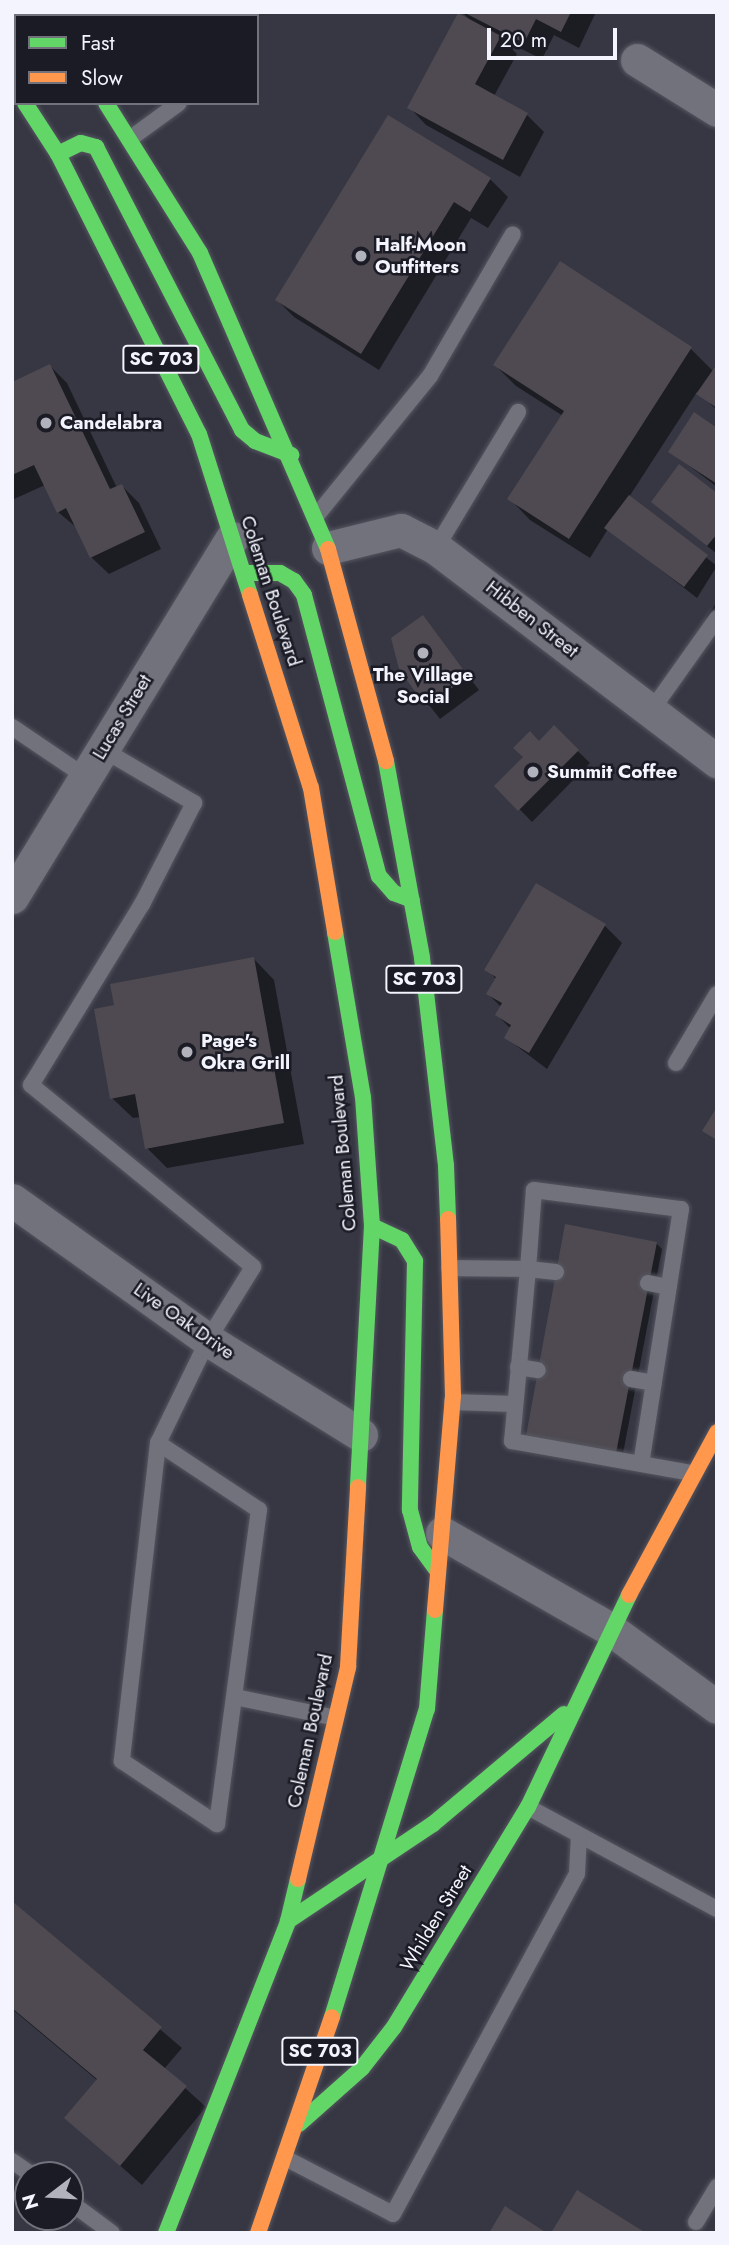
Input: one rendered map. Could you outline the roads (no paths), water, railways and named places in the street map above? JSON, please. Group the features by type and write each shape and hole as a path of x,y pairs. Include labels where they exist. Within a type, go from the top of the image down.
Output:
{"main road":[{"name":"Coleman Boulevard","path":"26,105 58,154 199,434 311,788 363,1097 372,1226 348,1667 288,1922 166,2233"},
{"name":"SC 703","path":"107,105 131,138 200,253 291,455 328,548 391,779 412,900 446,1166 452,1402 427,1709 375,1866 299,2124 258,2233"},
{"path":"58,154 81,143 96,147 243,430 255,441 291,455"},
{"path":"244,573 280,573 294,581 304,596 379,876 394,893 412,900"},
{"path":"372,1226 402,1240 415,1261 410,1510 416,1540 439,1572"},
{"name":"Whilden Street","path":"299,2124 362,2068 394,2027 528,1807 571,1708 610,1629 691,1472 717,1432"},
{"name":"Whilden Street","path":"288,1922 375,1866 433,1824 571,1708"}],"street":[{"path":"637,60 717,110"},
{"name":"Hibben Street","path":"328,548 401,530 436,548 717,761"},
{"name":"Lucas Street","path":"12,897 232,538"},
{"name":"Live Oak Drive","path":"12,1200 208,1340 361,1434"},
{"path":"442,1533 610,1629 717,1707"}],"lane":[{"path":"131,138 176,105"},
{"path":"317,515 430,376 513,234"},
{"path":"436,548 518,412"},
{"path":"651,711 717,618"},
{"path":"12,727 194,803 142,904 31,1085 253,1267 208,1340 158,1443 122,1761 217,1824 259,1510 158,1443"},
{"path":"676,1063 717,994"},
{"path":"641,1464 681,1209 534,1190 512,1441 641,1464 691,1472"},
{"path":"449,1268 556,1272"},
{"path":"648,1283 669,1287"},
{"path":"518,1367 538,1370"},
{"path":"631,1379 654,1383"},
{"path":"452,1402 514,1404"},
{"path":"235,1698 336,1718"},
{"path":"528,1807 717,1909"},
{"path":"287,2159 393,2214 577,1873 579,1835"},
{"path":"696,2222 717,2187"},
{"path":"84,2212 112,2233"}],"place":[{"name":"Half-Moon Outfitters","path":"361,256"},
{"name":"Candelabra","path":"46,423"},
{"name":"The Village Social","path":"423,653"},
{"name":"Summit Coffee","path":"533,772"},
{"name":"Page's Okra Grill","path":"187,1052"}]}
